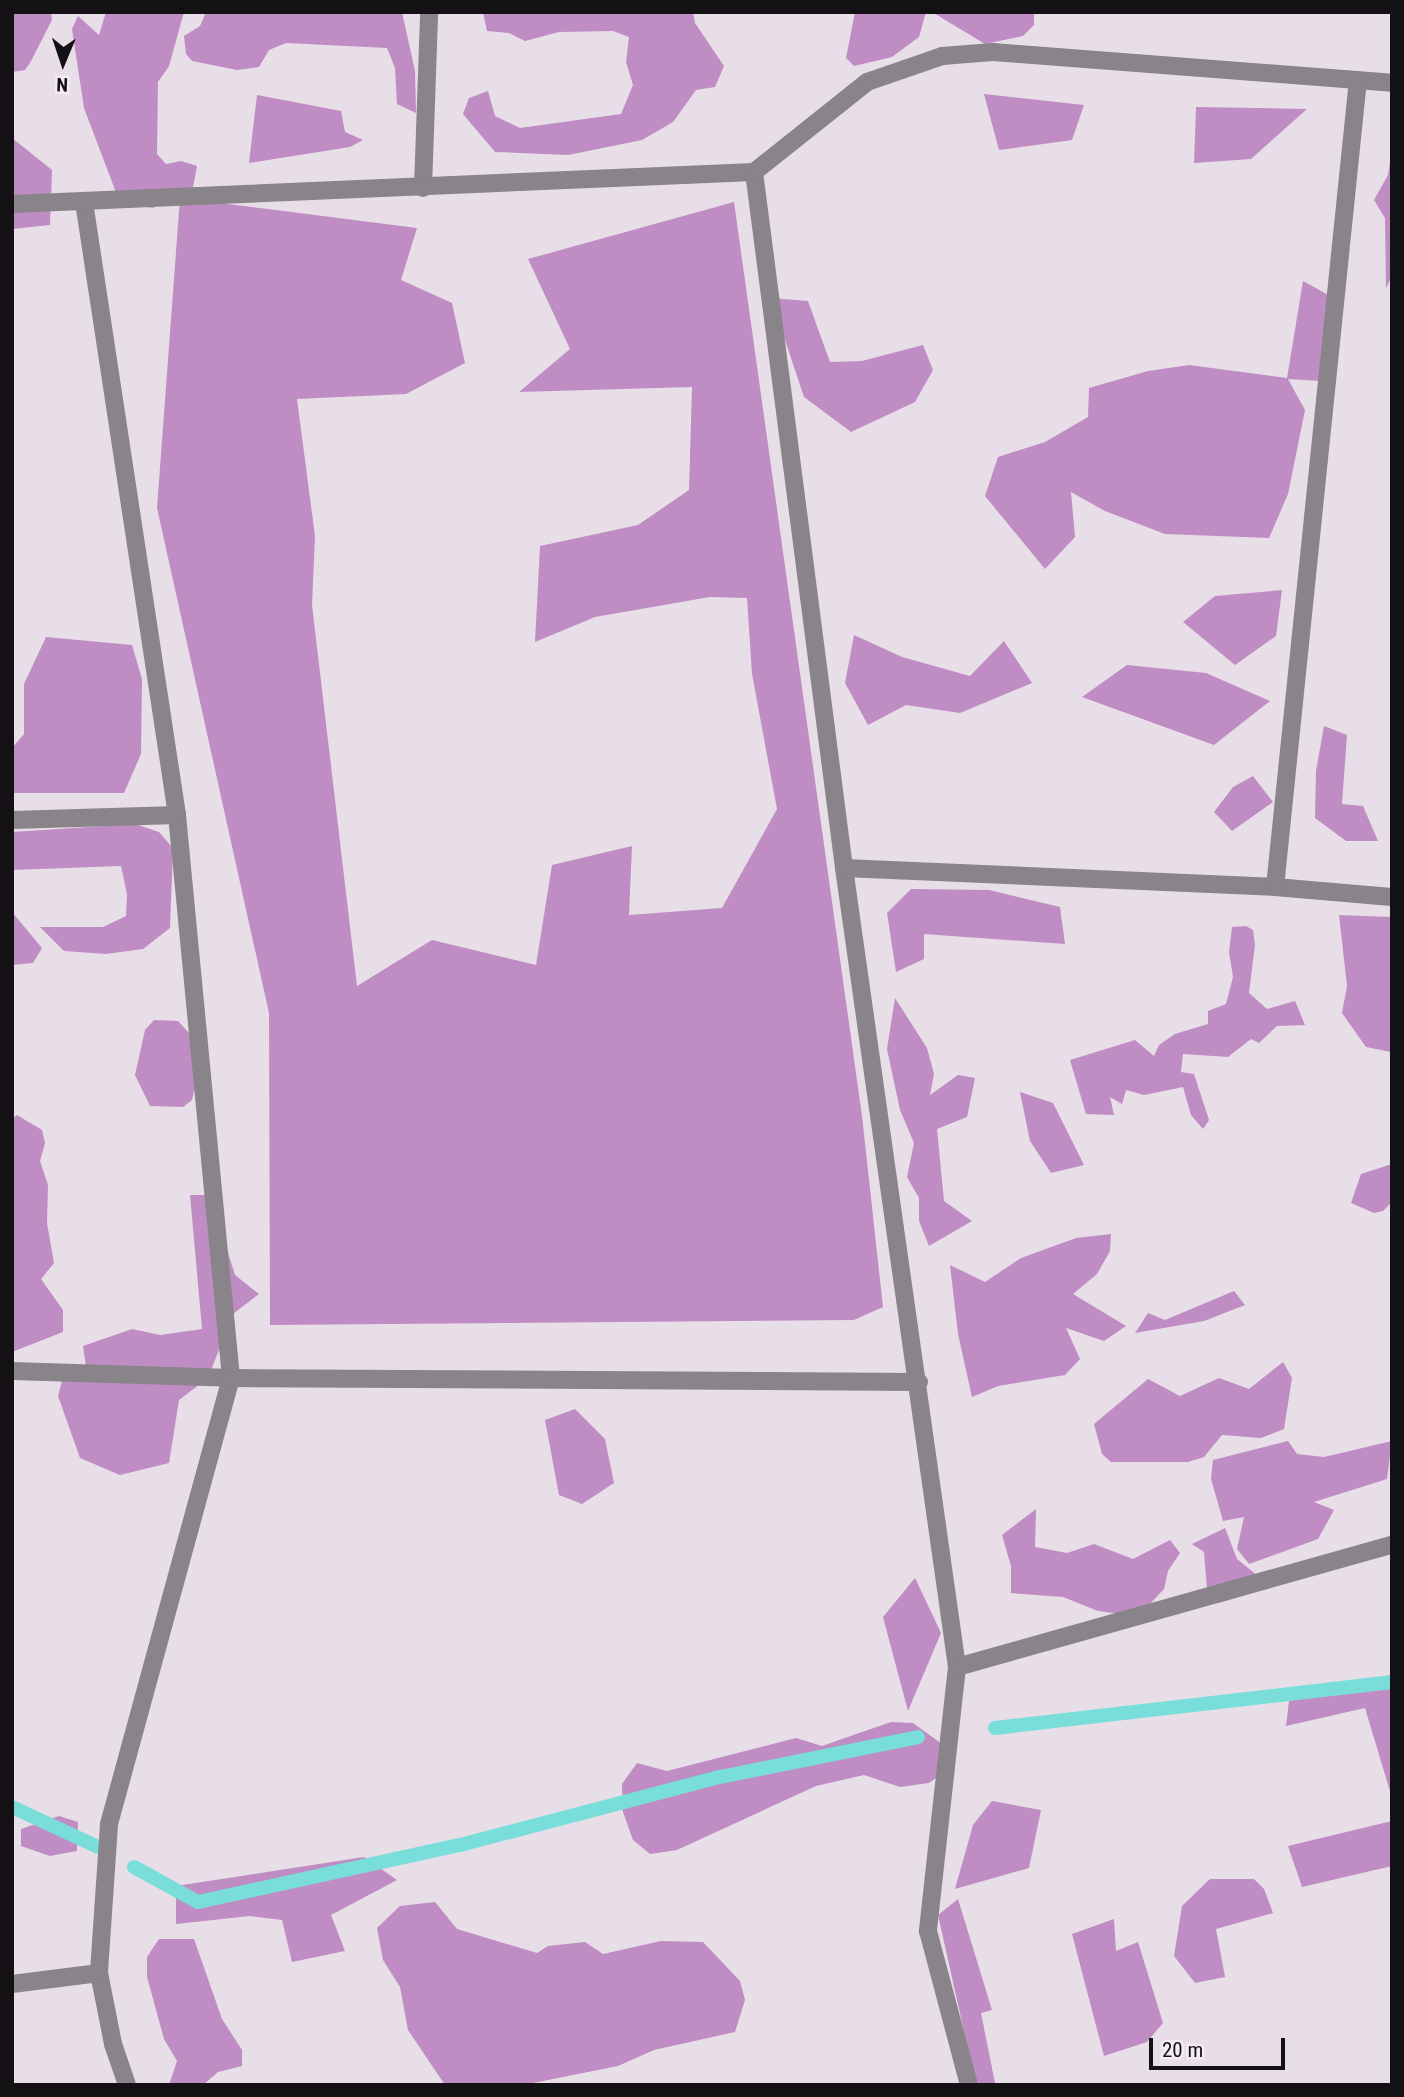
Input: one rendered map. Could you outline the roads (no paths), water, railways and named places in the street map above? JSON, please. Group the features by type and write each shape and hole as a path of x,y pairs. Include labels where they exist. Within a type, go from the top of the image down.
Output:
{"street":[{"path":"423,188 429,12"},
{"path":"12,204 754,172 867,82 942,56 993,52 1392,83"},
{"path":"1275,887 1358,80"},
{"path":"754,172 844,868 919,1382 957,1667 928,1931 969,2085"},
{"path":"84,202 177,815 231,1378 109,1825 99,1973 113,2043 127,2085"},
{"path":"12,820 177,815"},
{"path":"844,868 1275,887 1392,897"},
{"path":"12,1371 231,1378 919,1382"},
{"path":"957,1667 1392,1545"},
{"path":"12,1984 99,1973"}],"waterway":[{"path":"995,1728 1392,1682"},
{"path":"134,1867 198,1902 460,1845 720,1777 918,1737"},
{"path":"12,1807 98,1847"}]}
